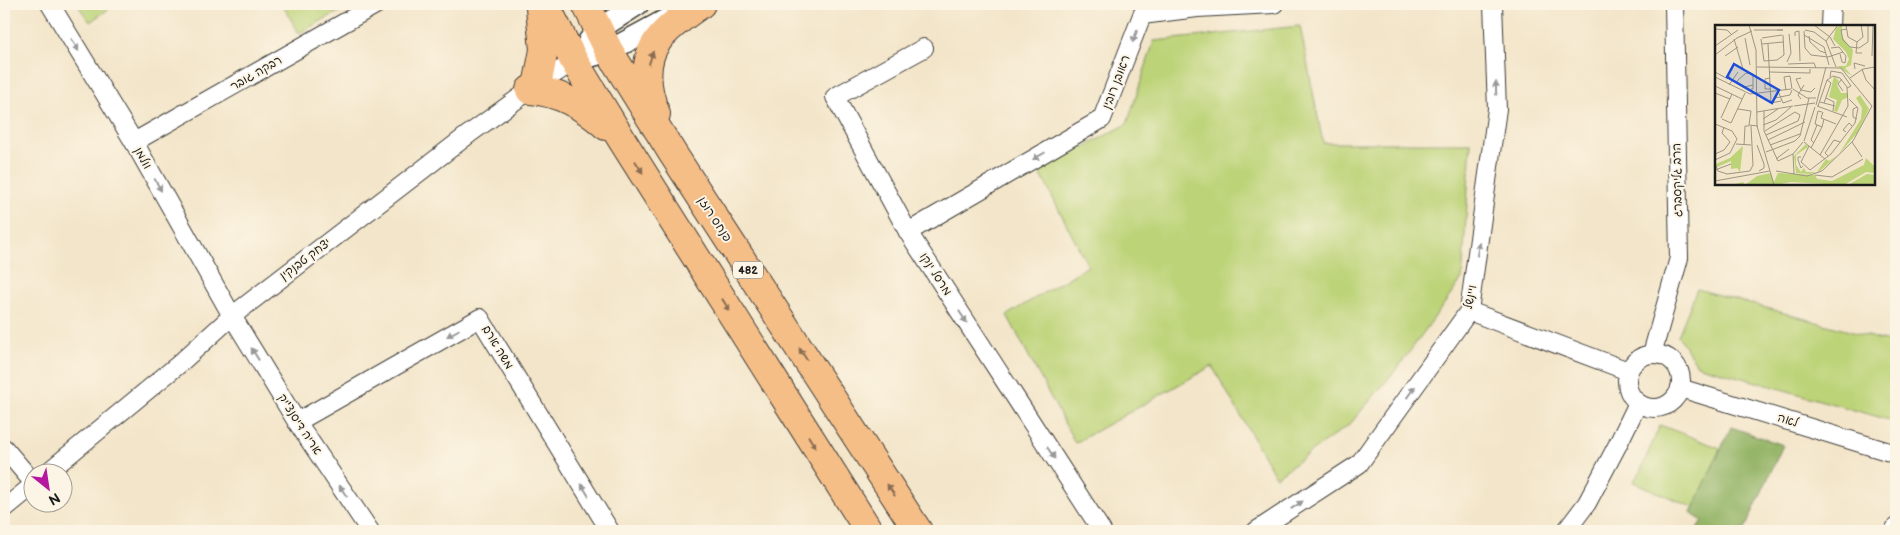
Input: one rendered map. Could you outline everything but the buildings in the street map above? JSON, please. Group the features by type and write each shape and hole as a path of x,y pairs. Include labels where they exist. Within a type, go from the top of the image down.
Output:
{"main road":[{"path":"539,4 544,50 534,88 577,104 591,112 622,140"},
{"path":"545,4 574,61 622,140 869,531"},
{"name":"פנחס רוזן","path":"586,4 604,40 673,154 918,531"},
{"path":"673,154 654,108 648,87 647,71 650,57 658,39 675,23 701,4"}],"street":[{"name":"וולמן","path":"50,4 134,142 232,316"},
{"name":"רבקה גובר","path":"134,142 377,4"},
{"path":"574,61 604,40 638,4"},
{"path":"604,40 695,4"},
{"name":"ראובן רובין","path":"908,232 1102,119 1142,15 1197,8 1274,4"},
{"name":"ויינשל","path":"1256,531 1360,464 1469,311 1497,108 1493,4"},
{"name":"הרב גליקסברג","path":"1652,354 1679,258 1674,4"},
{"path":"1830,25 1831,4"},
{"name":"מרסל ינקו","path":"924,48 835,97 908,232 1102,531"},
{"name":"יצחק טבנקין","path":"60,462 178,365 232,316 469,134 574,61"},
{"path":"1469,311 1628,371"},
{"name":"אריה דיסנצ'יק","path":"232,316 297,422 370,531"},
{"name":"משה ארם","path":"297,422 480,318 610,531"},
{"path":"1652,354 1668,358 1675,363 1681,379 1677,395 1666,406 1651,408 1638,403 1629,392 1626,378 1628,371 1638,359 1652,354"},
{"name":"לאה","path":"1680,388 1896,454"},
{"path":"1566,531 1587,503 1638,403"},
{"path":"4,448 22,469"},
{"path":"4,509 22,494"},
{"path":"1894,531 1896,527"}],"green space":[{"path":"77,4 116,4 90,22"},
{"path":"282,4 353,4 299,33"},
{"path":"1300,26 1323,143 1471,143 1462,279 1400,365 1350,424 1276,477 1212,366 1075,443 1007,315 1088,266 1039,171 1127,124 1154,41"},
{"path":"1697,289 1896,344 1896,422 1697,365 1678,336"},
{"path":"1660,425 1720,448 1695,508 1633,482 1640,472"},
{"path":"1731,427 1783,445 1744,531 1696,531 1702,521 1691,513"}]}
